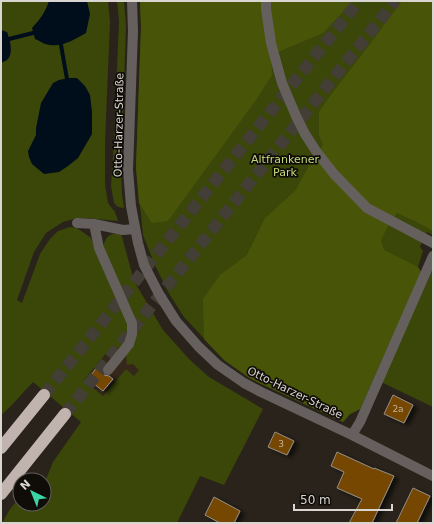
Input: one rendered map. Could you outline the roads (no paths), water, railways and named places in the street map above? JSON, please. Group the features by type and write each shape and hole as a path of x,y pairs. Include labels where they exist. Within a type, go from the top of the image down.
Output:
{"highway":[{"path":"1,448 44,396"},
{"path":"1,494 65,414"}],"street":[{"name":"Otto-Harzer-Straße","path":"132,1 133,31 128,170 131,206 144,266 176,321 198,346 218,365 244,383 433,476"},
{"path":"266,1 271,43 282,83 305,134 316,151 334,174 367,208 433,243"},
{"path":"77,223 94,224 123,230 135,229"},
{"path":"94,224 99,248 132,323 132,334 129,344 108,370"},
{"path":"352,435 360,422 433,256"}],"water":[{"path":"49,1 87,1 90,14 86,33 60,45 48,45 35,39 32,28 42,16"},
{"path":"1,30 7,32 11,51 7,60 1,63"},
{"path":"69,78 77,78 85,86 90,95 92,134 78,158 59,172 44,174 32,164 28,151 36,135 41,103 53,83"}],"waterway":[{"path":"1,43 9,39 33,33"},
{"path":"61,45 67,79"}],"tunnel":[{"path":"44,395 359,1"},
{"path":"65,414 395,1"}],"park label":[{"name":"Altfrankener Park","path":"285,165"}]}
